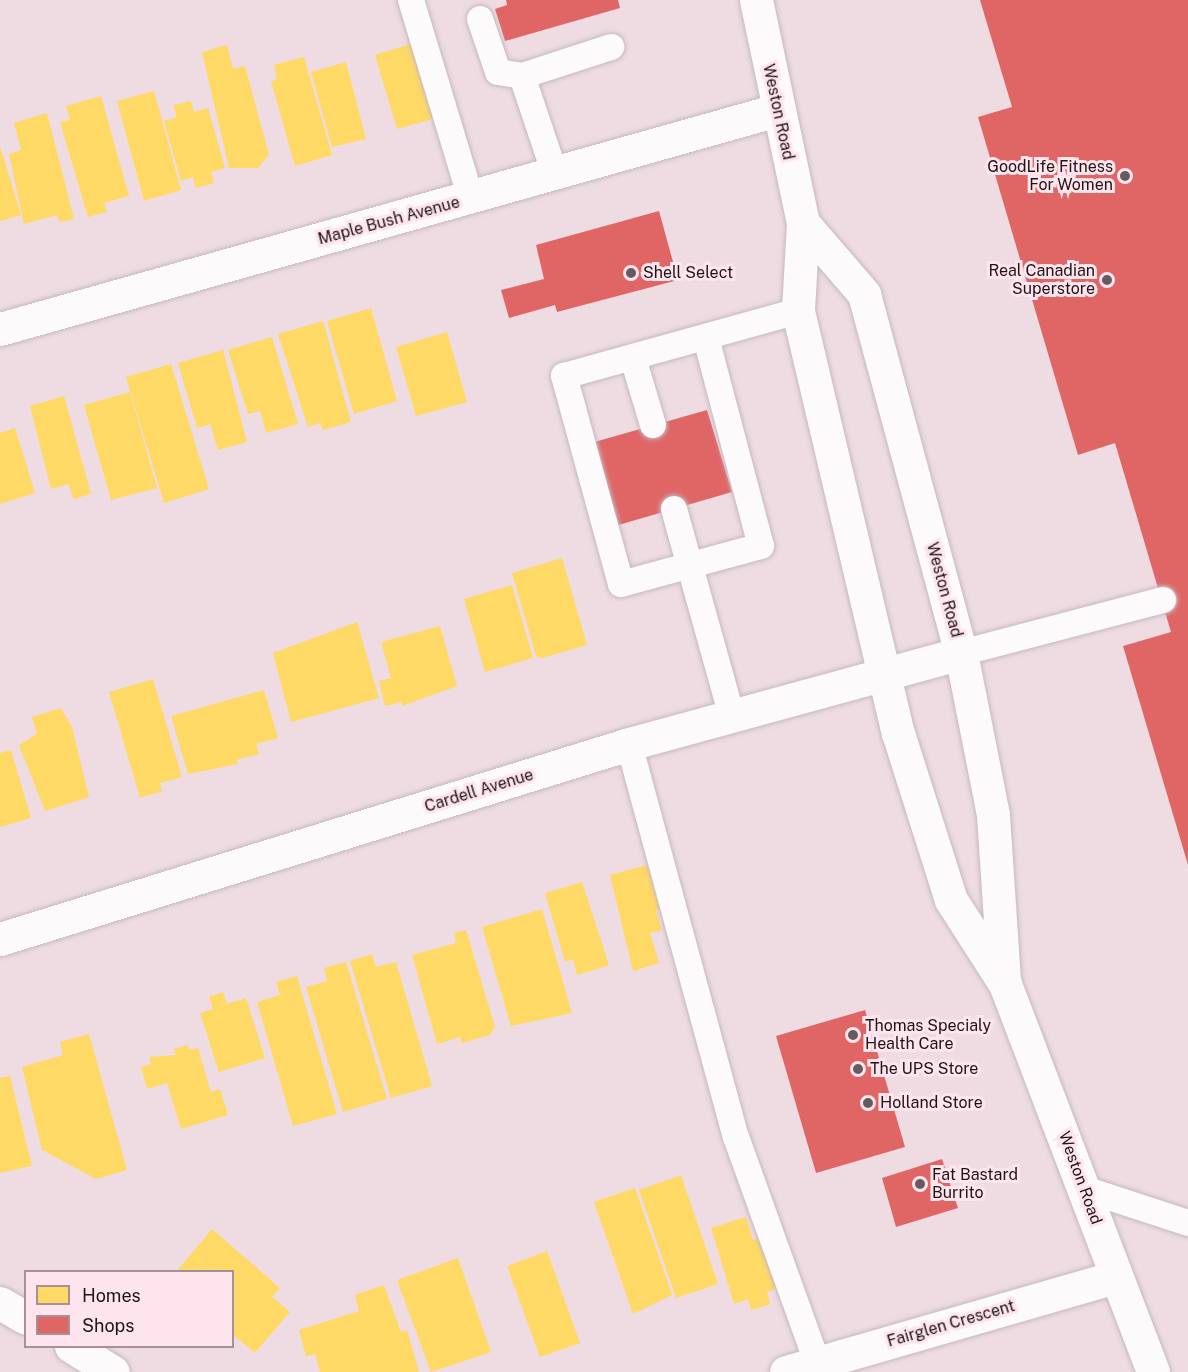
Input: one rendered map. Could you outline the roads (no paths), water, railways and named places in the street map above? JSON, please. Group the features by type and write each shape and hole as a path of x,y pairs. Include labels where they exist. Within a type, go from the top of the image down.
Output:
{"street":[{"name":"Weston Road","path":"756,0 777,110 803,223 798,311 883,674 951,900 1005,984 1087,1190 1115,1277 1153,1372"},
{"name":"Maple Bush Avenue","path":"0,329 471,199 777,110"},
{"name":"Weston Road","path":"803,223 864,294 961,653 993,814 1005,984"},
{"name":"Cardell Avenue","path":"0,939 629,744 961,653"},
{"name":"Fairglen Crescent","path":"786,1372 1115,1277"},
{"path":"0,1303 24,1317"},
{"path":"73,1348 112,1372"}],"lane":[{"path":"411,0 471,199"},
{"path":"480,19 498,72 522,76 611,47"},
{"path":"522,76 555,174"},
{"path":"706,338 761,546 621,584 564,376 798,311"},
{"path":"633,358 653,425"},
{"path":"674,509 732,717"},
{"path":"961,653 1163,600"},
{"path":"629,744 736,1137 817,1362"},
{"path":"1087,1190 1188,1223"}],"place":[{"name":"GoodLife Fitness For Women","path":"1125,176"},
{"name":"Shell Select","path":"631,273"},
{"name":"Real Canadian Superstore","path":"1107,280"},
{"name":"Thomas Specialy Health Care","path":"853,1035"},
{"name":"The UPS Store","path":"858,1069"},
{"name":"Holland Store","path":"868,1103"},
{"name":"Fat Bastard Burrito","path":"920,1184"}]}
